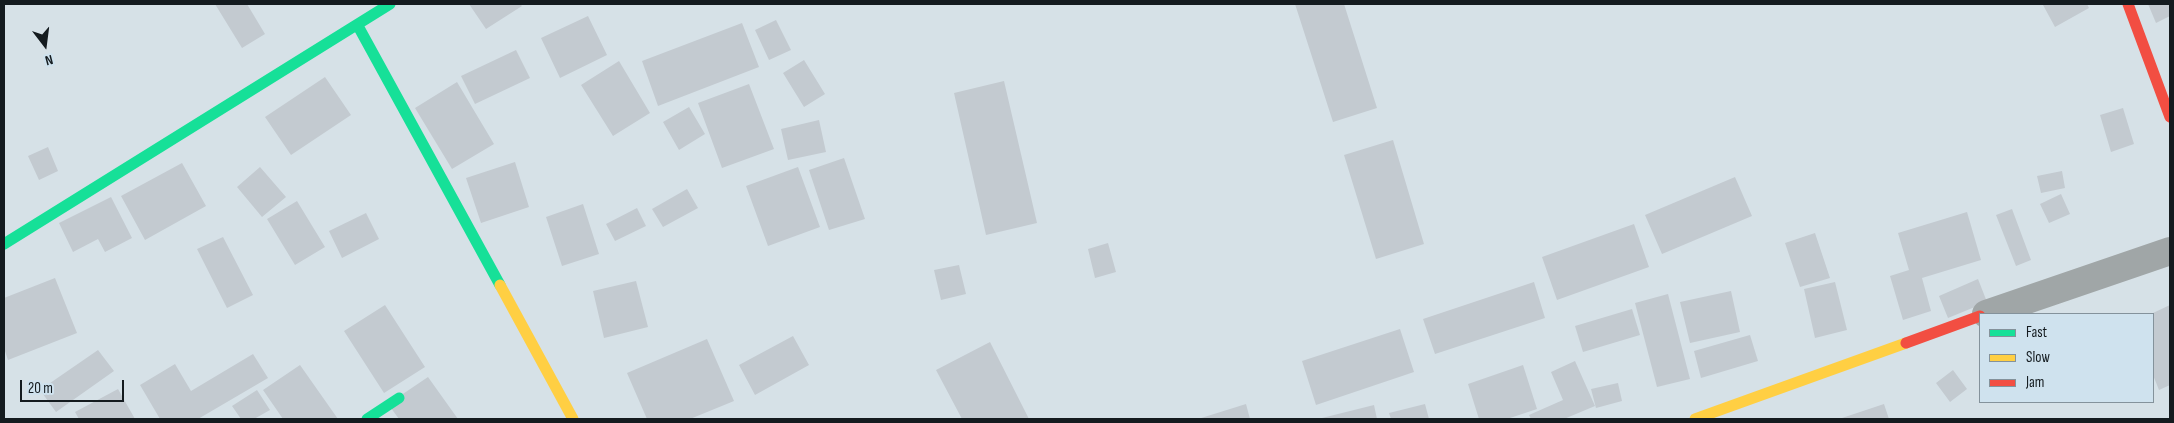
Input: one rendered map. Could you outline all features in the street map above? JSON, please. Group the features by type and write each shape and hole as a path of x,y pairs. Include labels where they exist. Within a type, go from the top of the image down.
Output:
{"street":[{"path":"4,244 358,26 390,4"},
{"path":"2128,4 2170,117"},
{"path":"358,26 573,419"},
{"path":"1989,313 2170,251"},
{"path":"1695,419 1979,316"},
{"path":"367,419 398,398"}],"building":[{"path":"215,4 247,4 265,34 242,48"},
{"path":"469,4 520,4 522,6 486,29"},
{"path":"1295,4 1344,4 1377,108 1333,122"},
{"path":"2087,4 2089,8 2055,27 2043,5"},
{"path":"2148,4 2170,4 2170,16 2156,23"},
{"path":"588,16 607,55 560,78 541,38"},
{"path":"776,20 791,50 769,60 755,30"},
{"path":"742,23 759,67 658,106 642,61"},
{"path":"516,50 530,78 475,104 461,76"},
{"path":"804,60 825,94 804,107 783,73"},
{"path":"619,61 650,113 613,136 581,85"},
{"path":"325,77 351,115 291,155 265,117"},
{"path":"1004,81 1037,223 986,235 954,93"},
{"path":"457,82 494,144 452,169 415,108"},
{"path":"749,84 774,149 722,168 698,103"},
{"path":"689,107 705,134 679,150 663,122"},
{"path":"2123,108 2134,144 2111,152 2100,115"},
{"path":"819,120 826,152 788,160 781,129"},
{"path":"1393,140 1424,244 1376,259 1344,155"},
{"path":"48,147 58,171 39,180 28,156"},
{"path":"844,158 865,219 829,230 809,170"},
{"path":"515,162 529,207 481,223 466,178"},
{"path":"182,163 206,206 145,240 121,196"},
{"path":"260,167 286,197 262,217 237,187"},
{"path":"798,167 820,227 768,246 746,186"},
{"path":"2062,171 2065,188 2041,193 2037,176"},
{"path":"1735,177 1752,216 1662,254 1645,215"},
{"path":"687,189 698,208 663,227 652,209"},
{"path":"2061,194 2070,214 2049,223 2040,204"},
{"path":"111,197 132,238 105,252 98,239 73,252 59,223"},
{"path":"297,201 325,247 295,265 267,219"},
{"path":"583,204 599,254 562,266 546,217"},
{"path":"637,208 646,226 615,241 606,224"},
{"path":"2012,209 2031,260 2016,266 1996,215"},
{"path":"1967,212 1981,260 1922,278 1931,311 1903,320 1890,276 1909,270 1898,233"},
{"path":"366,213 379,239 342,258 329,231"},
{"path":"1634,224 1649,267 1557,300 1542,257"},
{"path":"1815,233 1830,278 1800,287 1785,243"},
{"path":"223,237 253,295 227,308 197,249"},
{"path":"1108,243 1116,272 1095,278 1088,249"},
{"path":"959,265 966,294 941,300 934,270"},
{"path":"55,278 77,333 8,360 4,348 4,298"},
{"path":"1978,279 1987,302 1948,318 1939,296"},
{"path":"636,281 648,327 604,338 593,291"},
{"path":"1534,282 1545,318 1435,354 1423,319"},
{"path":"1835,282 1847,330 1815,338 1804,289"},
{"path":"1731,291 1740,332 1690,343 1680,302"},
{"path":"1668,294 1690,379 1657,387 1635,303"},
{"path":"385,305 425,367 384,393 344,331"},
{"path":"2170,305 2170,385 2159,390 2154,378 2153,313"},
{"path":"1632,309 1640,335 1583,352 1575,326"},
{"path":"1400,329 1414,372 1316,405 1302,361"},
{"path":"1750,335 1758,361 1701,378 1694,351"},
{"path":"793,336 809,365 755,395 739,365"},
{"path":"707,339 734,401 690,419 647,419 627,373"},
{"path":"990,342 1029,419 962,419 936,370"},
{"path":"98,350 114,371 56,412 40,390"},
{"path":"253,354 268,378 198,419 160,419 140,385 175,364 191,391"},
{"path":"1575,361 1595,406 1564,419 1531,419 1529,415 1563,400 1551,372"},
{"path":"300,365 338,419 283,419 263,390"},
{"path":"1523,365 1537,409 1507,419 1479,419 1468,384"},
{"path":"1953,370 1967,389 1950,402 1936,383"},
{"path":"428,377 458,419 399,419 388,404"},
{"path":"1618,383 1622,401 1596,408 1591,389"},
{"path":"118,389 135,419 79,419 75,412"},
{"path":"257,390 270,410 254,419 241,419 232,406"},
{"path":"1246,404 1250,419 1198,419"},
{"path":"1425,404 1429,419 1391,419 1389,413"},
{"path":"1884,404 1889,419 1839,419"},
{"path":"1374,405 1377,419 1318,419"}],"traffic: fast":[{"path":"4,244 390,4"},
{"path":"358,26 500,285"},
{"path":"367,419 399,398"}],"traffic: slow":[{"path":"500,285 573,419"},
{"path":"1695,419 1906,343"}],"traffic: jam":[{"path":"2128,4 2170,117"},
{"path":"1906,343 1979,316"}]}
